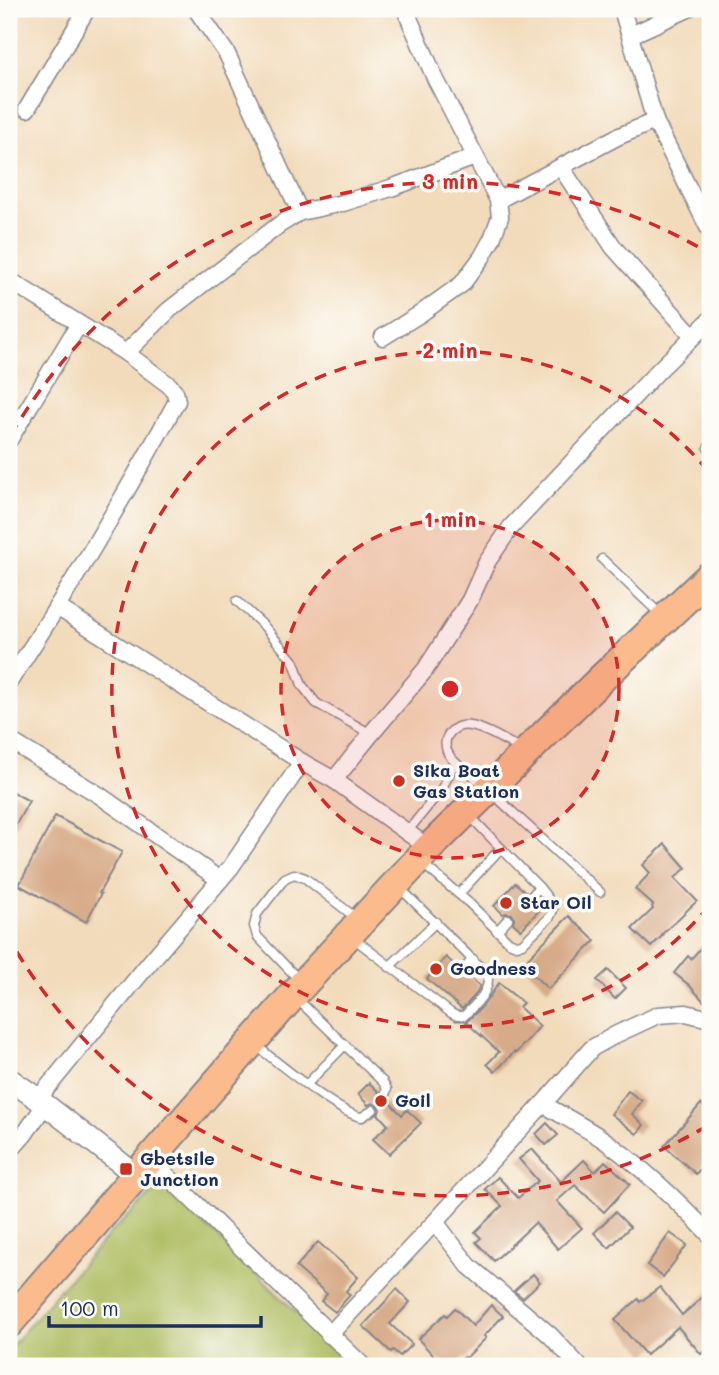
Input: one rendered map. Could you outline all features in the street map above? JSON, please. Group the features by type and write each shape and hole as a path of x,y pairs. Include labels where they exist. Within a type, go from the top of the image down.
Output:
{"highway":[{"path":"9,1323 252,1042 396,884 418,847 466,812 710,576"}],"street":[{"path":"27,109 87,9"},
{"path":"195,9 227,54 300,212"},
{"path":"383,337 463,284 492,239 500,217 498,200 435,78 405,9"},
{"path":"622,9 655,121 710,231"},
{"path":"631,35 688,9"},
{"path":"498,200 617,137 655,121"},
{"path":"126,353 169,310 279,225 300,212 379,191 475,157"},
{"path":"561,167 614,248 694,336"},
{"path":"9,280 126,353 169,385 175,392 177,401 121,502 9,682"},
{"path":"334,780 425,670 470,600 487,562 511,527 659,370 710,320"},
{"path":"9,440 79,324"},
{"path":"57,607 334,780 418,847"},
{"path":"9,740 99,795 220,880"},
{"path":"9,1152 24,1135 42,1102 231,867 302,762"},
{"path":"330,1335 592,1048 658,1015 686,1013 710,1019"},
{"path":"9,1079 143,1167 363,1366"},
{"path":"543,1104 603,1139 688,1211 710,1235"},
{"path":"435,1222 469,1266 550,1335 579,1366"}],"lane":[{"path":"602,559 665,618"},
{"path":"237,601 264,626 294,662 302,685 316,703 371,734"},
{"path":"527,752 470,726 457,727 449,732 445,741 447,752 455,763 600,892"},
{"path":"455,763 418,847 459,894 497,931 509,942 522,944 550,917 550,901 540,887 466,812"},
{"path":"459,894 501,848"},
{"path":"384,1098 387,1089 383,1082 345,1045 298,990 257,936 254,926 257,914 285,878 295,874 305,878 389,967 451,1013 464,1017 487,990 488,975 396,884"},
{"path":"531,897 540,887"},
{"path":"497,931 508,919"},
{"path":"389,967 436,922"},
{"path":"463,971 473,959"},
{"path":"435,1002 443,993"},
{"path":"252,1042 354,1116 362,1117 373,1110"},
{"path":"307,1084 345,1045"}],"green space":[{"path":"163,1184 352,1366 9,1366 9,1349 111,1232"}],"building":[{"path":"9,790 29,801 9,837"},
{"path":"55,816 122,852 86,922 19,885"},
{"path":"665,844 686,868 675,878 697,901 651,947 632,929 653,909 653,905 635,889 650,873 643,865"},
{"path":"515,883 526,892 526,902 531,904 536,901 542,907 521,930 513,923 512,914 503,914 494,906"},
{"path":"569,916 595,941 548,989 522,964"},
{"path":"710,937 710,1008 674,973 688,956 691,959"},
{"path":"446,957 457,967 458,976 467,975 480,986 462,1009 427,979"},
{"path":"608,970 626,988 615,999 597,980"},
{"path":"499,983 523,1003 519,1007 540,1026 495,1072 487,1064 499,1052 466,1022 482,1007"},
{"path":"369,1083 379,1092 380,1103 389,1102 402,1115 407,1110 421,1123 389,1154 373,1139 388,1125 378,1114 378,1106 373,1103 368,1105 358,1094"},
{"path":"628,1091 642,1101 632,1114 644,1125 637,1134 611,1114"},
{"path":"701,1104 710,1112 710,1157 696,1174 664,1146"},
{"path":"547,1123 558,1135 546,1145 536,1134"},
{"path":"532,1149 561,1182 584,1160 595,1172 605,1161 630,1184 604,1212 575,1185 557,1201 582,1228 558,1249 535,1223 494,1261 476,1242 481,1238 475,1232 502,1206 485,1189 498,1177 518,1198 538,1181 519,1159"},
{"path":"615,1212 630,1227 609,1248 594,1233"},
{"path":"670,1233 687,1245 663,1277 647,1265"},
{"path":"318,1242 358,1277 346,1291 350,1295 335,1312 321,1301 327,1294 296,1267"},
{"path":"533,1274 540,1282 523,1298 514,1291"},
{"path":"660,1287 682,1315 710,1291 710,1347 701,1354 678,1327 646,1355 615,1320 638,1299 640,1302"},
{"path":"397,1289 410,1302 390,1324 412,1344 400,1356 393,1350 391,1352 363,1326"},
{"path":"491,1305 503,1316 484,1336 486,1338 456,1366 446,1366 418,1339 455,1308 473,1326"}],"place":[{"name":"Sika Boat Gas Station","path":"399,781"},
{"name":"Star Oil","path":"506,903"},
{"name":"Goodness","path":"436,969"},
{"name":"Goil","path":"381,1101"},
{"name":"Gbetsile Junction","path":"126,1169"}]}
